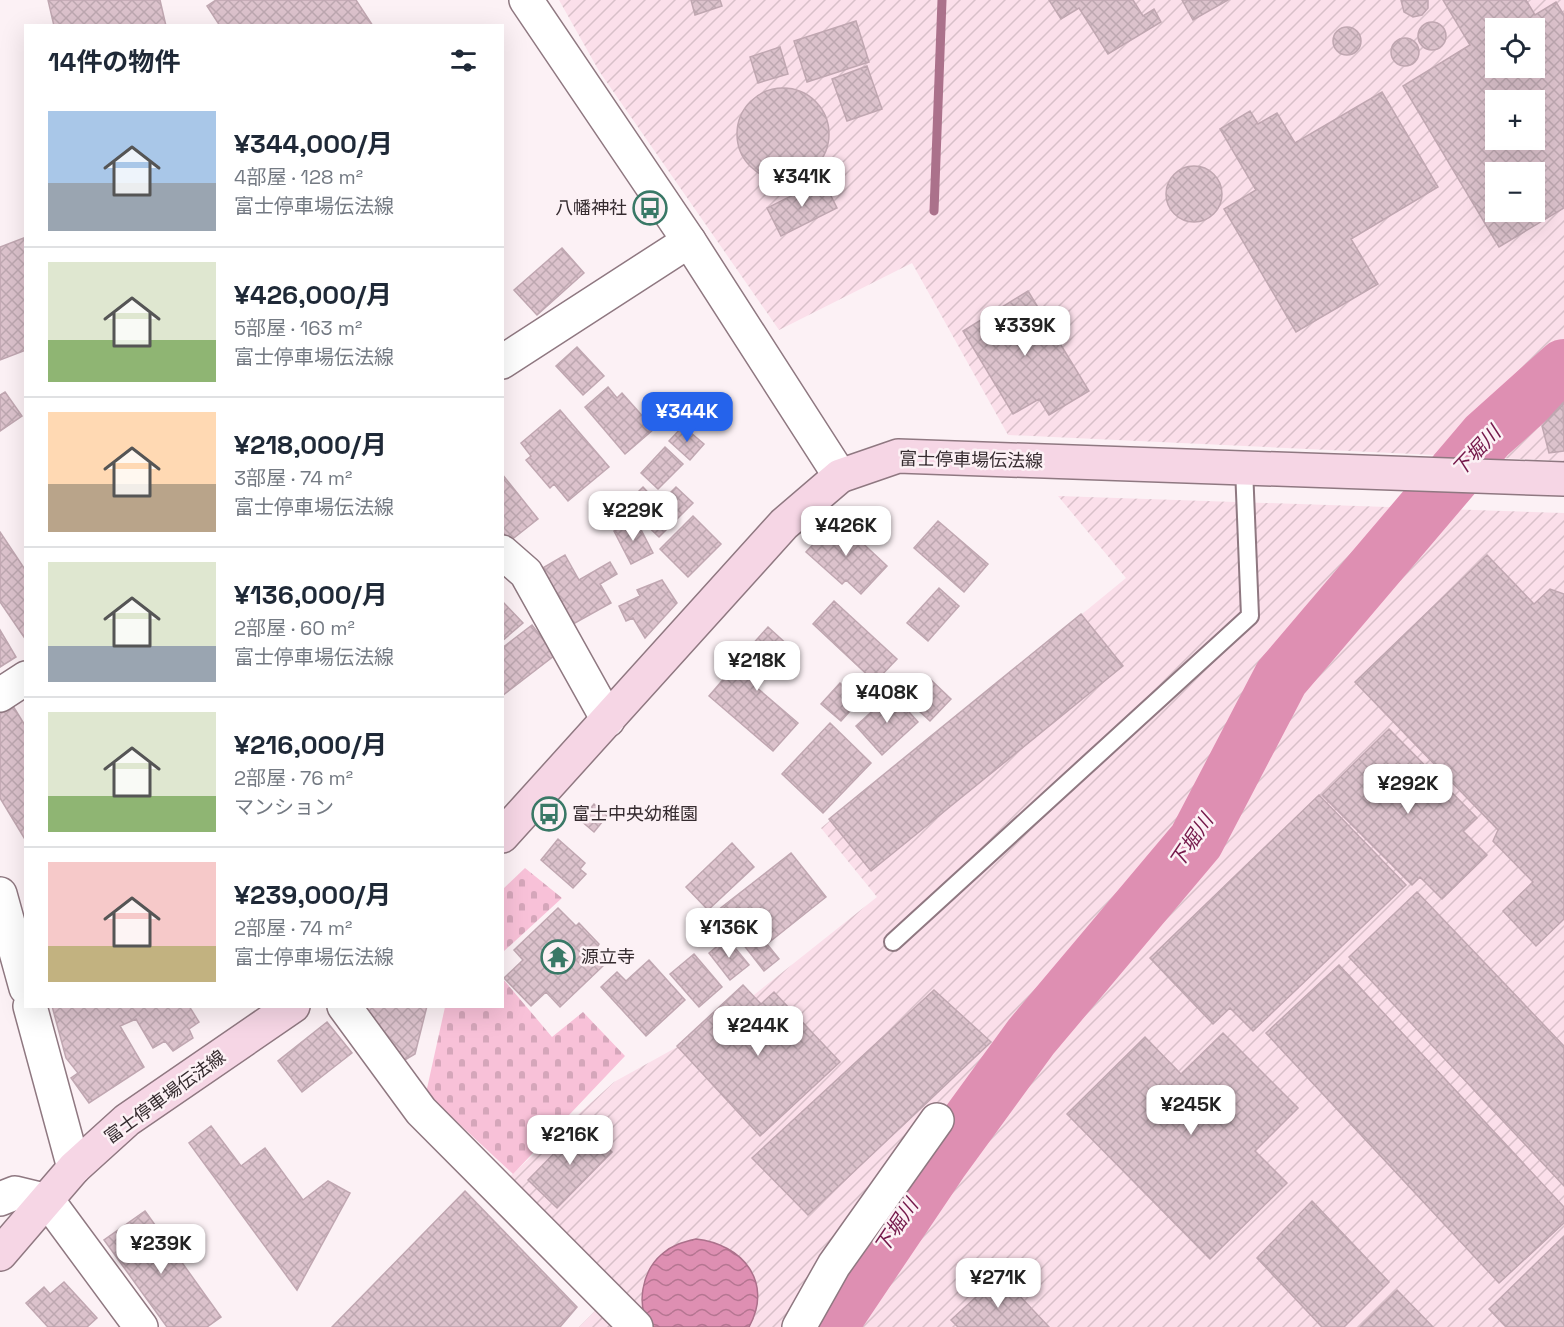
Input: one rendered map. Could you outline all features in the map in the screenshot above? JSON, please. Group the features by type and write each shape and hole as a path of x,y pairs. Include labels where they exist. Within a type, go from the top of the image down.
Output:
{"main road":[{"name":"富士停車場伝法線","path":"504,834 784,524 840,476 898,456 1556,478"},
{"name":"富士停車場伝法線","path":"0,1254 48,1201 74,1168 127,1120 290,1008"}],"street":[{"path":"526,0 689,241 840,476"},
{"path":"504,362 689,241"},
{"path":"504,554 526,573 608,720"},
{"path":"0,695 24,679"},
{"path":"0,894 24,981"},
{"path":"31,1008 74,1168"},
{"path":"345,1008 421,1112 636,1327"},
{"path":"799,1327 834,1265 937,1120"},
{"path":"0,1199 15,1193 48,1201 87,1250 141,1327"}],"lane":[{"path":"893,942 1250,616 1244,468"}],"shaded area":[{"path":"559,0 1564,0 1564,461 1008,435 912,263 779,330 599,71"},
{"path":"1058,496 1564,513 1564,1327 579,1327 597,1309 509,1177 614,1082 715,1026 877,897 821,828 1126,578"}],"green space":[{"path":"525,868 562,898 504,951 504,888"},
{"path":"504,980 552,1037 583,1012 625,1056 513,1174 426,1093 445,1008 504,1008"}],"water":[{"path":"696,1239 713,1242 727,1249 740,1257 749,1268 758,1295 756,1311 749,1327 651,1327 646,1319 642,1299 643,1289 655,1261 670,1248"}],"building":[{"path":"48,0 160,0 166,24 54,24"},
{"path":"216,0 356,0 372,24 219,24 207,6"},
{"path":"691,0 720,0 722,6 695,15"},
{"path":"1049,0 1133,0 1143,16 1154,9 1161,22 1108,54 1079,8 1061,19"},
{"path":"1182,0 1228,0 1193,20"},
{"path":"1401,0 1428,0 1428,8 1422,15 1413,17 1404,12"},
{"path":"1443,0 1526,0 1535,15 1556,2 1564,15 1564,208 1545,219 1545,162 1485,162 1485,222 1541,222 1499,247 1403,86 1470,45"},
{"path":"856,21 869,62 807,82 794,41"},
{"path":"1432,22 1442,26 1446,36 1442,46 1432,50 1422,46 1418,36 1422,26"},
{"path":"1347,27 1357,31 1361,41 1357,51 1347,55 1337,51 1333,41 1337,31"},
{"path":"1405,38 1415,42 1419,52 1415,62 1405,66 1395,62 1391,52 1395,42"},
{"path":"780,47 788,74 758,83 750,57"},
{"path":"867,66 882,109 847,121 832,79"},
{"path":"783,88 801,91 816,101 826,116 829,134 826,152 816,167 801,177 783,180 765,177 750,167 740,152 737,134 740,116 750,101 765,91"},
{"path":"1382,92 1438,187 1351,239 1378,284 1296,332 1224,209 1256,190 1220,129 1250,111 1258,124 1277,113 1295,143"},
{"path":"1188,166 1200,166 1210,170 1218,178 1222,194 1218,210 1210,218 1200,222 1188,222 1178,218 1170,210 1166,200 1166,188 1170,178 1178,170"},
{"path":"823,180 837,208 781,236 767,208"},
{"path":"24,238 24,351 0,360 0,247"},
{"path":"562,248 584,273 537,315 514,290"},
{"path":"1028,291 1089,391 1049,415 1039,399 1013,414 963,331"},
{"path":"577,347 604,376 583,395 556,366"},
{"path":"608,387 617,398 622,393 654,429 625,454 585,407"},
{"path":"5,392 22,416 0,431 0,395"},
{"path":"1563,403 1564,451 1549,453 1542,426"},
{"path":"560,410 609,467 568,501 554,484 550,488 526,460 531,456 521,443"},
{"path":"683,426 704,444 690,460 669,441"},
{"path":"665,447 683,464 658,489 641,473"},
{"path":"504,476 538,519 510,541 504,534"},
{"path":"643,487 659,504 676,487 693,503 659,537 639,518 647,511 633,497"},
{"path":"693,516 721,544 688,577 660,549"},
{"path":"837,519 887,566 861,594 846,580 842,584 806,552"},
{"path":"636,520 653,553 631,564 614,531"},
{"path":"938,521 988,564 964,592 914,548"},
{"path":"0,532 24,568 24,637 0,602"},
{"path":"565,555 579,580 610,562 617,574 600,584 611,603 566,628 534,573"},
{"path":"1487,555 1534,604 1550,589 1564,594 1564,919 1536,946 1503,911 1533,882 1493,841 1498,830 1355,682"},
{"path":"662,580 677,603 645,638 633,618 626,621 619,606 640,596 637,590"},
{"path":"939,588 959,606 928,641 907,623"},
{"path":"834,601 897,659 875,682 813,624"},
{"path":"504,603 523,623 504,639"},
{"path":"1081,614 1123,666 871,871 829,819"},
{"path":"532,625 555,655 504,694 504,646"},
{"path":"768,627 790,647 756,687 798,723 773,751 709,696 727,675 733,679 741,670 735,664"},
{"path":"0,630 16,657 0,667"},
{"path":"930,679 951,699 930,721 909,702"},
{"path":"840,683 860,700 841,721 821,704"},
{"path":"892,693 918,722 882,755 856,726"},
{"path":"13,706 24,724 24,838 0,798 0,714"},
{"path":"830,723 871,763 823,813 782,774"},
{"path":"1389,729 1477,818 1463,831 1487,855 1442,899 1420,877 1412,885 1322,795"},
{"path":"1319,795 1406,885 1253,1031 1230,1008 1213,1024 1150,958"},
{"path":"594,804 607,816 594,832 580,820"},
{"path":"558,839 585,863 580,869 586,874 573,888 541,860"},
{"path":"732,843 754,867 708,910 686,887"},
{"path":"791,853 826,897 767,944 779,959 764,971 717,911"},
{"path":"1417,892 1564,1046 1564,1186 1349,957"},
{"name":"源立寺","path":"558,908 576,926 579,923 599,944 594,953 605,964 560,1007 546,992 531,1006 504,978 523,960 514,950"},
{"path":"727,938 749,965 730,980 709,953"},
{"path":"694,954 722,987 699,1007 670,974"},
{"path":"649,960 685,1000 646,1036 601,987 617,972 626,981"},
{"path":"1339,965 1564,1207 1564,1223 1499,1283 1266,1033"},
{"path":"743,985 761,1004 774,992 840,1062 760,1136 677,1046"},
{"path":"934,990 991,1042 808,1215 752,1158"},
{"path":"53,1008 190,1008 199,1022 189,1029 193,1038 173,1051 165,1041 153,1048 136,1019 120,1026 144,1067 89,1103 71,1078 78,1073 66,1058"},
{"path":"366,1008 426,1008 415,1054 403,1061"},
{"path":"327,1022 352,1053 302,1092 278,1061"},
{"path":"1223,1033 1298,1108 1255,1151 1287,1183 1210,1259 1067,1114 1145,1037 1181,1074"},
{"path":"583,1124 612,1152 557,1208 528,1180"},
{"path":"211,1126 241,1166 265,1148 303,1200 328,1181 350,1193 297,1290 189,1143"},
{"path":"465,1191 577,1307 560,1327 332,1327"},
{"path":"1312,1201 1389,1282 1344,1327 1322,1327 1257,1258"},
{"path":"145,1211 221,1317 207,1327 167,1327 104,1240"},
{"path":"1564,1236 1564,1327 1506,1327 1489,1309"},
{"path":"1000,1275 1049,1327 958,1327 951,1320"},
{"path":"64,1282 97,1318 87,1327 48,1327 26,1303 44,1287 50,1294"},
{"path":"1397,1290 1433,1327 1360,1327"}],"waterway":[{"path":"934,211 942,0"},
{"name":"下堀川","path":"829,1327 940,1162 1031,1037 1196,841 1281,678 1487,436 1564,367"}],"place":[{"name":"八幡神社","path":"650,208"},
{"name":"富士中央幼稚園","path":"549,814"},
{"name":"源立寺","path":"558,957"}]}
